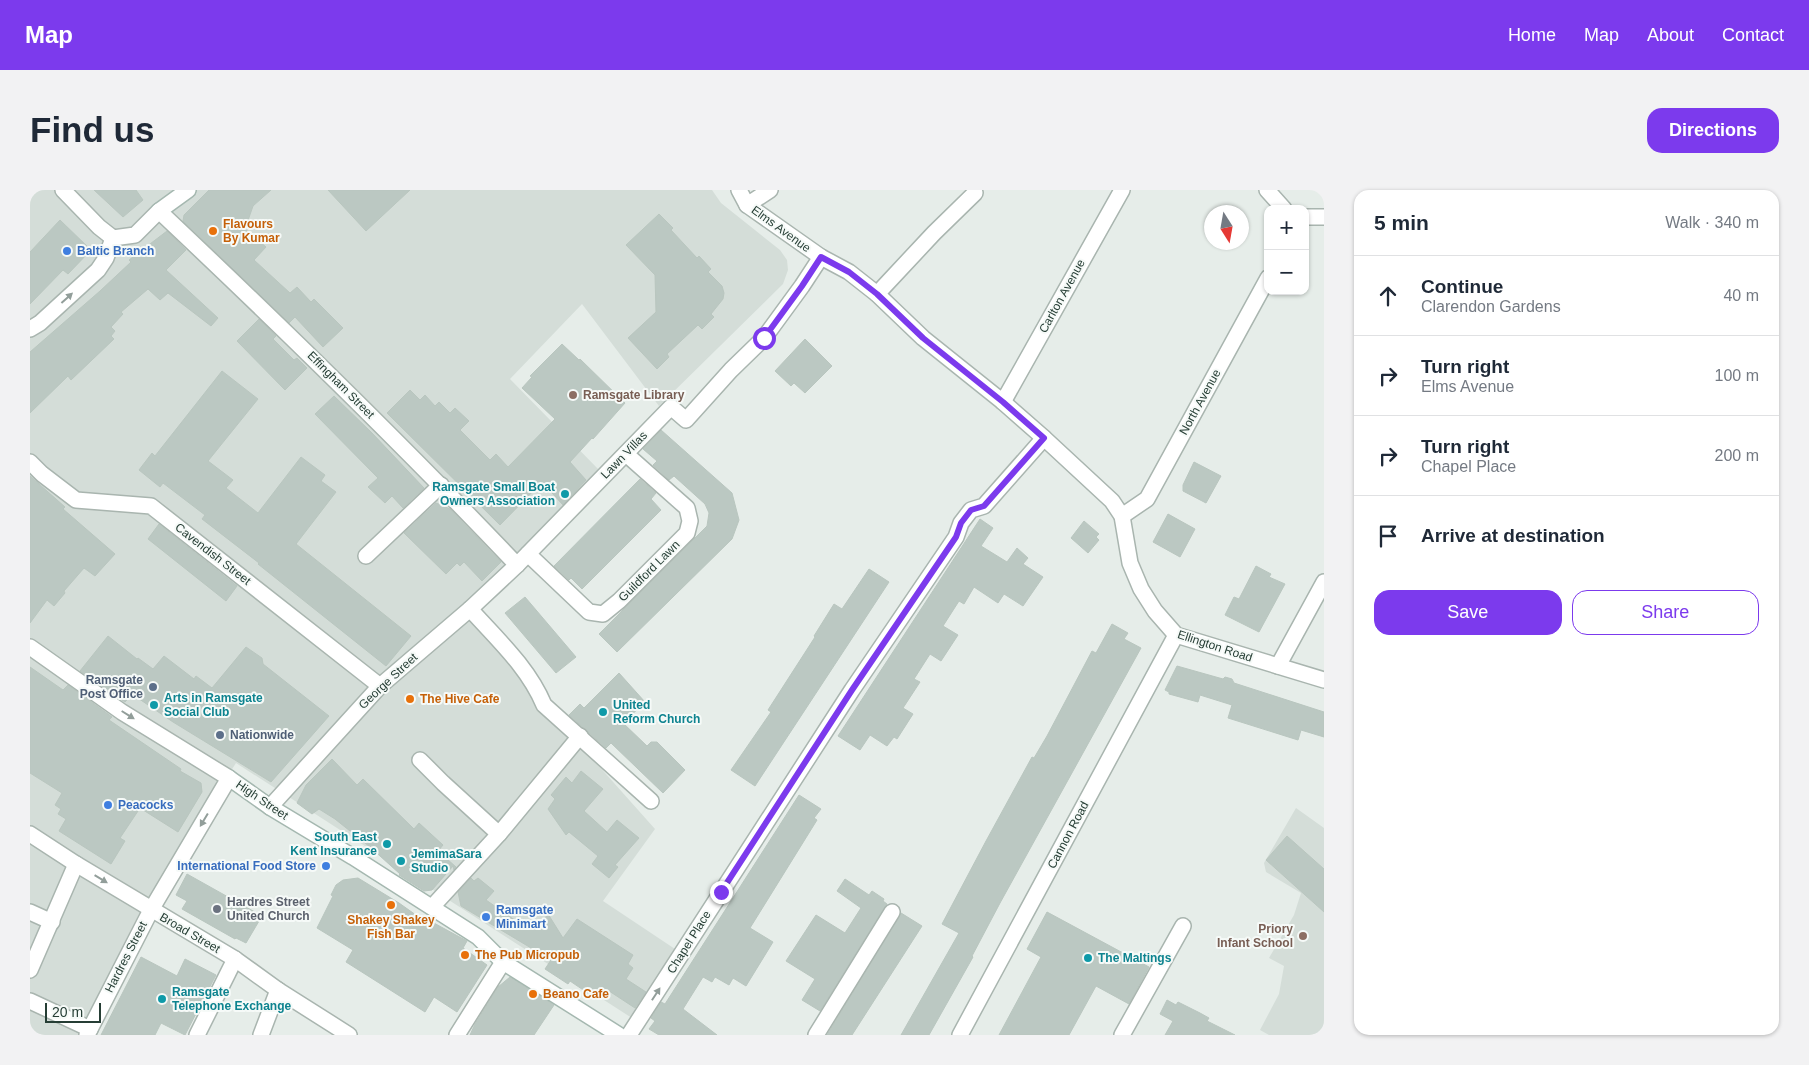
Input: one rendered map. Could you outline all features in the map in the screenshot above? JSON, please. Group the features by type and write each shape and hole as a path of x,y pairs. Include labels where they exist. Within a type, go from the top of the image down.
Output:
{"street":[{"path":"63,190 99,227 113,238 135,235 159,210 188,190"},
{"name":"Elms Avenue","path":"739,190 747,205 821,257 849,272 877,294 923,338 1003,402 1044,438 1112,501 1122,516"},
{"path":"747,205 770,190"},
{"name":"Carlton Avenue","path":"1003,402 1122,190"},
{"path":"1266,190 1280,205"},
{"path":"877,294 934,233 975,193"},
{"name":"Effingham Street","path":"159,210 317,361 441,485 516,566"},
{"path":"1309,216 1324,217"},
{"path":"30,330 98,270 106,258 113,238"},
{"name":"Lawn Villas","path":"516,566 671,407 686,420 731,370 764,338 821,257"},
{"name":"North Avenue","path":"1122,516 1147,499 1264,285"},
{"name":"Chapel Place","path":"629,1035 852,690 956,537 961,523 971,510 984,506 1044,438"},
{"name":"Guildford Lawn","path":"528,554 589,612 603,614 619,601 687,533 690,521 687,508 626,454"},
{"name":"Cavendish Street","path":"30,462 42,474 76,500 150,506 380,686"},
{"path":"366,556 441,485"},
{"name":"Ellington Road","path":"1122,516 1130,563 1141,589 1155,611 1176,635 1324,680"},
{"name":"George Street","path":"270,807 380,686 470,609 516,566"},
{"path":"1278,666 1324,582"},
{"path":"470,609 512,655 536,687 544,704 651,800"},
{"name":"Cannon Road","path":"960,1035 1176,635"},
{"name":"High Street","path":"30,648 122,712 478,937 503,962 619,1035"},
{"path":"432,907 499,834 580,736"},
{"path":"420,760 499,834"},
{"name":"Hardres Street","path":"88,1032 150,910 229,778"},
{"name":"Broad Street","path":"30,834 150,910 235,959 278,990 349,1035"},
{"path":"30,970 76,864"},
{"path":"30,912 52,922"},
{"path":"816,1035 892,912"},
{"path":"1122,1035 1183,926"},
{"path":"197,1035 235,959"},
{"path":"457,1035 503,962"},
{"path":"261,1035 278,990"},
{"path":"30,1001 88,1032"}],"shaded area":[{"path":"30,190 712,190 721,203 780,250 787,260 788,270 783,284 659,406 582,304 510,379 599,470 526,551 470,606 565,728 655,829 603,901 678,951 635,1020 236,763 141,910 79,1035 30,1035"},
{"name":"Priory Infant School","path":"1296,808 1324,828 1324,1035 1269,1035 1260,1030 1279,994 1284,966 1269,958 1294,915 1301,893 1266,872 1264,863"}],"building":[{"path":"94,190 136,190 143,200 123,217"},
{"path":"209,190 271,190 253,206 245,229 266,247 254,260 290,293 297,287 311,302 314,299 343,328 323,347 295,317 289,323 183,221 184,215"},
{"path":"328,190 410,190 366,231"},
{"path":"659,214 697,258 699,256 711,269 708,272 722,286 724,293 723,299 711,314 714,317 702,329 698,325 667,354 669,357 657,369 628,338 656,312 655,275 626,245"},
{"path":"60,220 91,250 68,274 63,270 30,304 30,252"},
{"path":"167,231 186,250 166,270 218,318 211,326 168,293 160,300 148,289 121,312 123,314 111,327 115,331 111,336 114,339 71,380 68,376 30,413 30,352 100,291 131,262 129,260"},
{"path":"259,319 276,336 273,339 294,360 297,358 307,368 285,390 237,341"},
{"path":"805,339 832,366 805,393 794,383 791,386 775,371"},
{"path":"562,344 625,403 570,462 586,480 563,505 542,482 500,525 387,413 410,390 420,400 425,395 435,406 439,402 450,413 455,408 469,421 460,430 490,460 496,454 508,467 555,419 522,388 532,377 530,376"},
{"path":"222,371 258,399 208,461 233,480 226,488 258,513 301,457 325,475 321,481 336,492 296,544 411,636 386,666 202,519 205,515 163,483 160,487 139,470 152,453 155,456"},
{"path":"334,396 424,488 403,508 392,496 385,503 368,487 378,478 315,414"},
{"path":"661,430 732,493 739,520 732,539 617,652 599,634 707,526 709,513 705,504 674,476 669,480 653,465 657,461 643,449"},
{"path":"1194,462 1221,476 1206,503 1183,491 1183,485"},
{"path":"30,476 65,507 63,509 115,554 95,576 84,568 54,606 47,600 30,623"},
{"path":"640,479 656,493 651,499 661,510 582,589 571,578 569,580 554,566"},
{"path":"436,503 450,509 501,562 482,581 464,562 460,566 457,563 446,574 404,533"},
{"path":"1168,514 1195,529 1180,557 1153,542"},
{"path":"980,519 993,528 981,546 1007,562 1017,548 1028,558 1023,564 1043,577 1023,606 1004,594 998,603 974,587 964,604 959,601 943,626 958,635 941,661 930,654 914,679 920,682 903,708 913,714 897,739 894,737 887,746 870,735 860,750 838,736"},
{"path":"1084,521 1099,534 1096,537 1099,540 1088,553 1071,538"},
{"path":"159,524 237,586 226,601 148,539"},
{"path":"1256,566 1271,574 1269,577 1285,584 1259,632 1225,615 1234,597 1239,599"},
{"path":"869,569 889,582 755,786 731,770 771,712 768,710 834,604 842,609"},
{"path":"525,597 576,657 556,673 505,613"},
{"path":"1112,624 1128,633 1124,639 1141,648 929,1035 901,1035 959,933 942,924 1032,757 1034,758 1047,736 1092,651 1096,653"},
{"path":"108,636 153,669 164,656 194,679 196,676 212,688 246,647 262,658 263,664 329,716 271,782 173,722 132,694 125,702 80,671"},
{"path":"1177,666 1223,679 1225,677 1232,679 1234,683 1324,712 1324,737 1301,730 1298,740 1228,718 1232,705 1200,695 1198,702 1169,694 1165,690"},
{"path":"30,667 63,690 68,685 112,717 109,720 181,769 180,771 201,783 202,792 178,832 140,808 120,838 125,841 111,864 59,831 66,819 58,814 61,809 55,805 62,793 30,773"},
{"path":"619,673 645,702 623,723 647,746 651,742 657,742 685,770 663,793 611,743 606,748 569,715 580,704 584,708"},
{"path":"332,759 357,785 363,779 414,829 419,823 443,845 438,851 456,867 454,870 453,866 432,890 424,891 399,875 370,847 335,819 319,809 312,814 297,803 306,785"},
{"path":"581,771 603,789 584,811 607,832 617,820 639,838 615,865 618,867 609,878 592,864 598,856 569,832 566,835 548,809 555,799 551,795 566,777 572,783"},
{"path":"799,795 821,809 814,818 817,820 750,928 773,942 746,986 733,978 729,985 715,977 712,982 703,977 683,1009 717,1035 659,1035 649,1029 655,1021 651,1018 661,1002 665,1004"},
{"path":"1287,836 1324,869 1324,912 1266,860"},
{"name":"Hardres Street United Church","path":"187,874 262,916 246,943 235,939 182,909 187,901 176,895"},
{"path":"358,878 430,925 432,922 467,941 463,948 487,965 457,1012 434,997 425,1012 346,962 353,950 317,928 333,896 331,895 336,885 343,880"},
{"path":"471,878 474,881 478,878 494,891 486,900 519,923 524,919 536,930 548,914 563,938 577,919 633,955 628,964 633,968 626,979 646,992 635,1008 603,987 595,998 570,981 568,984 545,969 551,960 461,906 458,892"},
{"path":"845,879 869,895 872,891 884,899 883,901 887,904 820,1011 802,1000 815,979 786,961 816,915 845,933 861,908 837,891"},
{"path":"1047,912 1149,967 1129,1004 1096,986 1069,1035 999,1035 1041,957 1027,949"},
{"path":"901,913 922,926 852,1035 827,1035"},
{"name":"Ramsgate Telephone Exchange","path":"141,957 177,976 185,959 216,975 185,1035 161,1023 155,1035 101,1035"},
{"path":"510,977 554,1005 534,1035 470,1035 498,987"},
{"path":"1167,1000 1176,1005 1178,1002 1200,1013 1209,1018 1207,1021 1235,1035 1165,1035 1173,1021 1160,1014"}],"place":[{"name":"Flavours By Kumar","path":"213,231"},
{"name":"Baltic Branch","path":"67,251"},
{"name":"Ramsgate Library","path":"573,395"},
{"name":"Ramsgate Small Boat Owners Association","path":"565,494"},
{"name":"Ramsgate Post Office","path":"153,687"},
{"name":"The Hive Cafe","path":"410,699"},
{"name":"Arts in Ramsgate Social Club","path":"154,705"},
{"name":"United Reform Church","path":"603,712"},
{"name":"Nationwide","path":"220,735"},
{"name":"Peacocks","path":"108,805"},
{"name":"South East Kent Insurance","path":"387,844"},
{"name":"JemimaSara Studio","path":"401,861"},
{"name":"International Food Store","path":"326,866"},
{"name":"Shakey Shakey Fish Bar","path":"391,905"},
{"name":"Hardres Street United Church","path":"217,909"},
{"name":"Ramsgate Minimart","path":"486,917"},
{"name":"Priory Infant School","path":"1303,936"},
{"name":"The Pub Micropub","path":"465,955"},
{"name":"The Maltings","path":"1088,958"},
{"name":"Beano Cafe","path":"533,994"},
{"name":"Ramsgate Telephone Exchange","path":"162,999"}],"route":[{"path":"721,892 852,690 956,537 961,523 971,510 984,506 1044,438 1003,402 923,338 877,294 849,272 821,257 764,338"}]}
